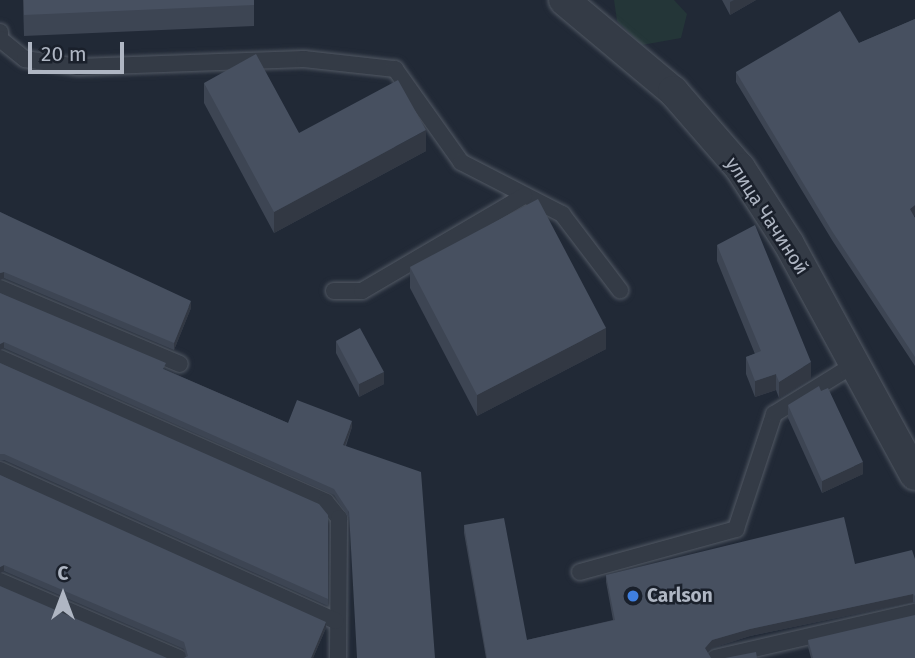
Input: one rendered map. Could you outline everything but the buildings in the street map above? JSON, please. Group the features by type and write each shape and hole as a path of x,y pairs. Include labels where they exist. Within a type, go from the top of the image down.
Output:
{"street":[{"name":"улица Чачиной","path":"564,0 673,91 740,168 789,244 915,475"}],"lane":[{"path":"0,32 1,39 25,59 78,66 304,59 395,69 461,162 562,214 620,290"},
{"path":"334,291 362,291 524,195"},
{"path":"0,288 180,364"},
{"path":"0,358 326,502 339,518 336,621 338,658"},
{"path":"580,572 736,529 774,414 855,364"},
{"path":"0,470 336,621"},
{"path":"0,581 178,658"},
{"path":"715,658 915,612"}],"shaded area":[{"path":"614,0 674,0 687,14 681,38 642,45 617,21"}],"place":[{"name":"Carlson","path":"633,596"}]}
